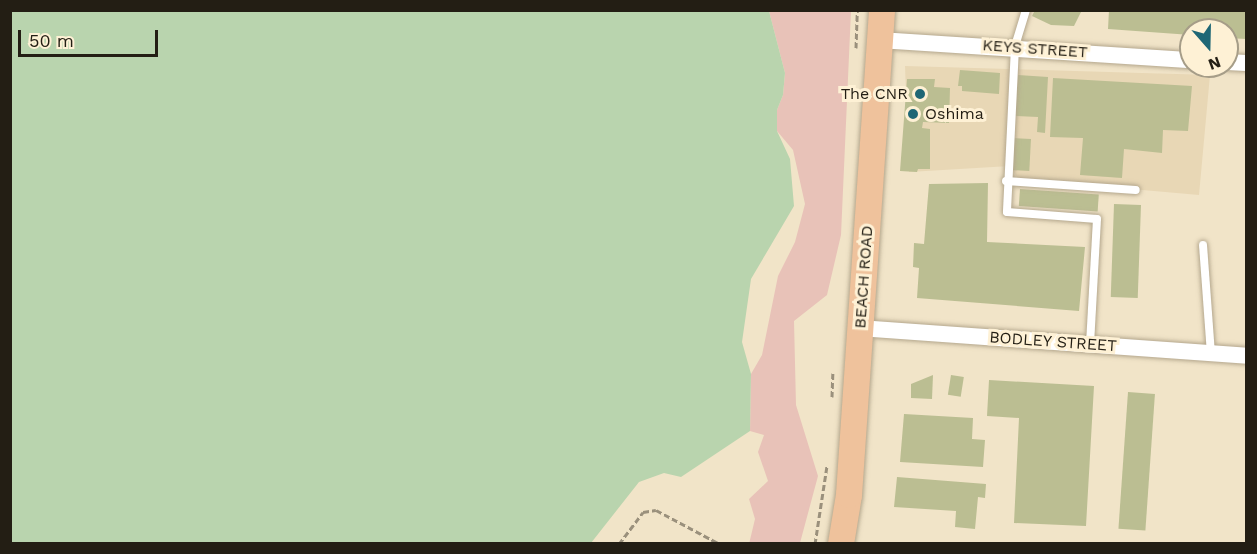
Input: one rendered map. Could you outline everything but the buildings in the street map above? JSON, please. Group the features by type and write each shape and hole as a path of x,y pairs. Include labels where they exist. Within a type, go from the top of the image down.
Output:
{"main road":[{"name":"BEACH ROAD","path":"841,543 849,495 882,10"}],"street":[{"name":"KEYS STREET","path":"879,40 1179,59"},
{"name":"BODLEY STREET","path":"860,328 1246,356"}],"lane":[{"path":"1026,10 1015,47 1006,181 1007,212 1097,219 1090,345"},
{"path":"1006,181 1136,190"},
{"path":"1203,245 1211,354"}],"path":[{"path":"619,543 643,512 656,510 720,543"}],"shaded area":[{"path":"10,11 769,11 785,73 783,95 777,110 777,131 790,159 794,206 751,279 742,342 751,374 750,431 681,477 664,473 639,482 591,543 11,543"},
{"path":"769,11 851,11 841,235 827,295 794,321 796,405 818,476 800,543 749,544 755,519 749,499 768,481 758,452 764,435 750,431 751,374 762,355 778,276 795,242 805,204 793,150 777,131 777,110 783,95 785,73"},
{"path":"905,66 1179,74 1179,78 1210,78 1199,195 1018,179 1010,166 909,172"}],"place":[{"name":"The CNR","path":"920,94"},
{"name":"Oshima","path":"913,114"}]}
